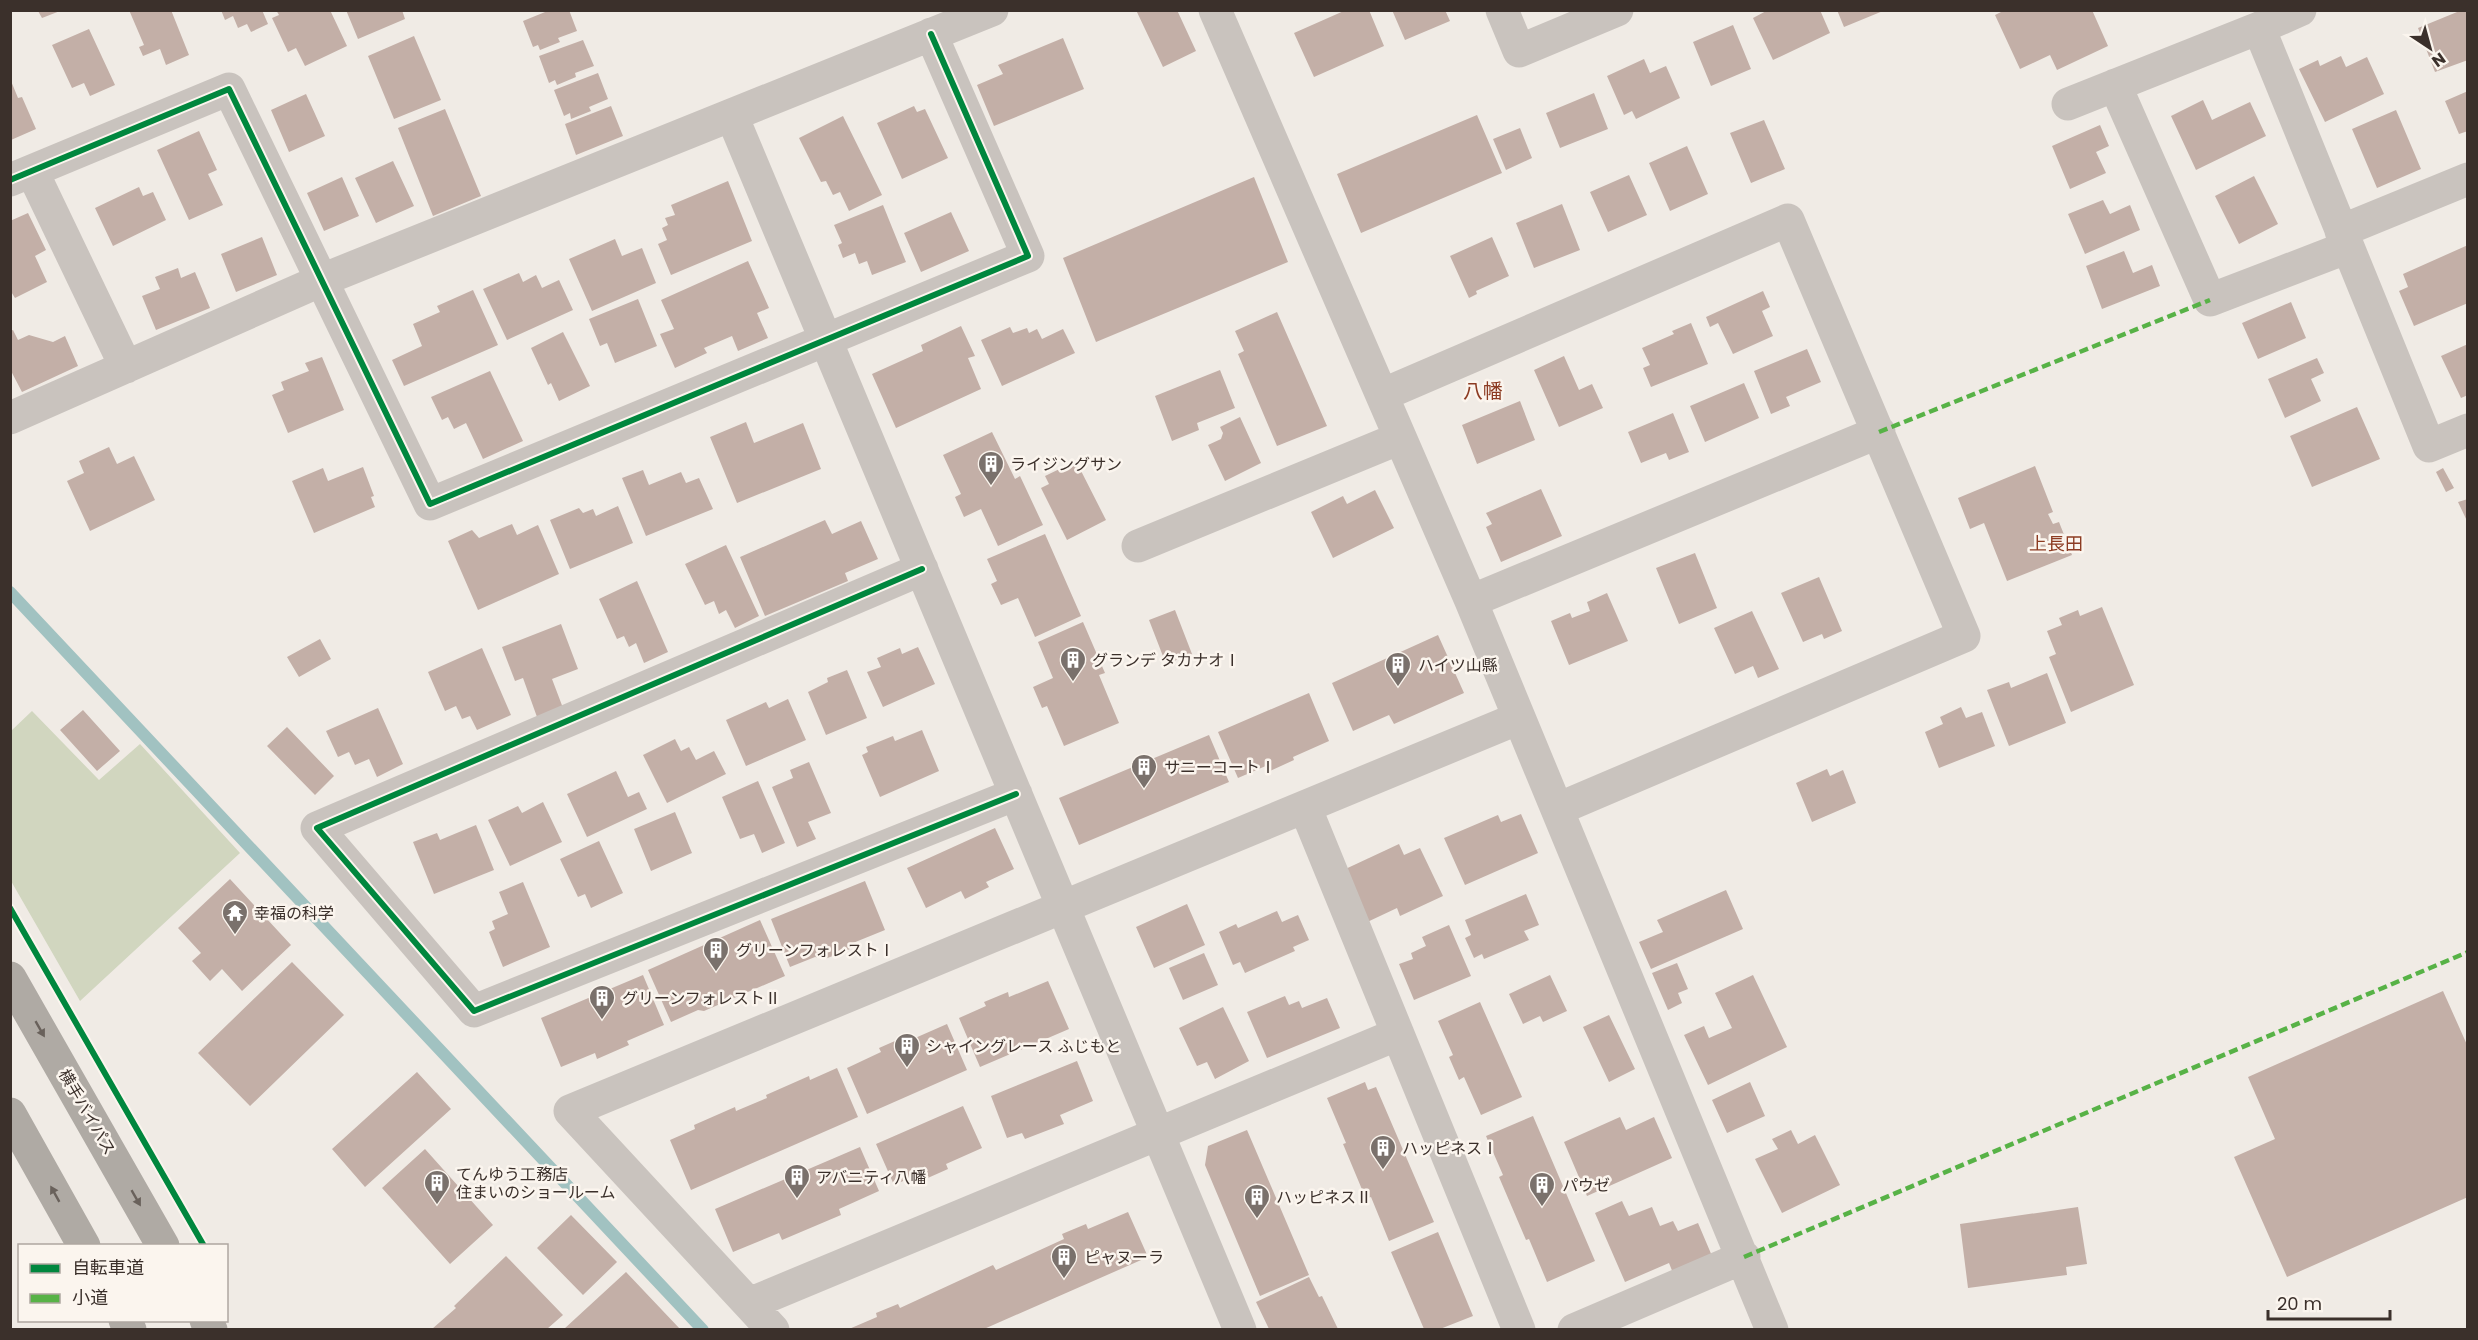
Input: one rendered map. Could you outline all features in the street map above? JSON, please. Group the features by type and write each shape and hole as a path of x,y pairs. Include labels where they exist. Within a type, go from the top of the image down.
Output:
{"highway":[{"name":"横手バイパス","path":"10,978 162,1244"},
{"path":"10,1114 83,1244"}],"street":[{"path":"10,418 322,280 992,10"},
{"path":"1215,10 1471,601 1772,1329"},
{"path":"1502,10 1520,51 1617,10"},
{"path":"2068,104 2300,10"},
{"path":"2259,28 2429,446 2468,430"},
{"path":"126,367 21,175 229,89 430,504 1028,256 931,34"},
{"path":"2115,85 2210,300 2468,179"},
{"path":"732,116 1240,1329"},
{"path":"1382,395 1788,220 1879,432 1964,636 1558,809"},
{"path":"1471,601 1879,432"},
{"path":"1138,546 1400,438"},
{"path":"922,569 317,828 474,1011 1016,794"},
{"path":"773,1329 570,1111 1519,718"},
{"path":"1305,807 1519,1329"},
{"path":"749,1304 1398,1034"},
{"path":"1574,1329 1744,1257"}],"green space":[{"path":"32,711 99,780 140,744 240,853 80,1001 11,881 11,731"}],"building":[{"path":"129,10 171,10 189,55 166,65 160,49 143,56 139,47 144,45"},
{"path":"221,10 262,10 268,24 251,32 247,24 238,28 233,16 225,20"},
{"path":"276,10 330,10 347,46 305,66 296,48 288,52 272,18 279,15"},
{"path":"346,10 402,10 405,19 358,39"},
{"path":"550,10 569,10 577,31 558,38 560,42 540,50 538,45 533,47 523,21"},
{"path":"1136,10 1177,10 1196,51 1163,67"},
{"path":"1346,10 1369,10 1384,46 1314,77 1294,33"},
{"path":"1392,10 1445,10 1450,21 1405,40"},
{"path":"1768,10 1820,10 1830,33 1773,60 1753,18"},
{"path":"1837,10 1883,10 1883,11 1844,27"},
{"path":"2005,10 2092,10 2108,46 2057,70 2050,55 2020,69 1995,15"},
{"path":"2462,10 2468,10 2468,60 2435,72 2418,28"},
{"path":"38,11 60,11 42,18"},
{"path":"1733,25 1751,69 1711,86 1693,42"},
{"path":"89,29 115,85 90,96 84,83 72,88 52,45"},
{"path":"414,36 441,100 394,119 368,56"},
{"path":"1063,38 1084,89 994,126 977,85 1003,74 998,65"},
{"path":"583,40 594,66 575,73 576,77 557,85 555,80 549,83 539,56"},
{"path":"2341,56 2346,67 2367,57 2384,94 2325,122 2299,69 2318,60 2320,66"},
{"path":"1644,59 1650,73 1666,66 1680,98 1636,119 1632,111 1624,115 1607,76"},
{"path":"598,73 608,99 589,107 591,111 571,119 570,113 564,116 554,90"},
{"path":"11,81 18,98 22,97 36,129 11,140"},
{"path":"2468,91 2468,131 2459,134 2445,101"},
{"path":"1594,93 1608,129 1560,148 1546,113"},
{"path":"306,94 325,136 289,152 271,110"},
{"path":"2203,100 2212,120 2250,102 2266,136 2196,170 2171,116"},
{"path":"611,106 623,136 576,155 565,124"},
{"path":"914,106 917,112 925,109 948,158 902,179 877,123"},
{"path":"445,109 481,196 433,216 398,128"},
{"path":"2396,110 2421,169 2377,188 2352,129"},
{"path":"1477,115 1502,173 1361,233 1337,174"},
{"path":"843,116 882,195 849,211 840,192 833,195 826,181 821,182 799,138"},
{"path":"1764,120 1785,169 1751,183 1730,133"},
{"path":"2100,125 2109,146 2096,152 2106,173 2070,189 2052,146"},
{"path":"1520,128 1532,158 1506,170 1493,139"},
{"path":"199,131 217,170 208,174 223,205 189,220 157,150"},
{"path":"1687,146 1708,194 1670,211 1649,163"},
{"path":"393,161 414,206 376,223 355,178"},
{"path":"1629,175 1647,215 1608,232 1590,192"},
{"path":"2254,176 2278,224 2239,244 2215,196"},
{"path":"342,177 359,216 324,231 307,193"},
{"path":"1254,177 1288,262 1096,342 1063,258"},
{"path":"728,181 752,241 671,275 658,244 667,240 662,228 668,225 665,218 675,215 671,205"},
{"path":"139,187 143,196 153,192 166,220 113,246 95,208"},
{"path":"2103,200 2110,214 2130,205 2140,230 2085,254 2068,214"},
{"path":"1562,204 1580,250 1534,268 1516,223"},
{"path":"883,205 906,262 872,275 867,261 859,264 855,253 843,258 838,245 842,243 834,225"},
{"path":"951,212 969,251 921,272 904,233"},
{"path":"28,213 46,250 35,256 47,282 15,298 10,290 10,221"},
{"path":"262,237 277,275 236,292 221,254"},
{"path":"1492,237 1509,276 1476,291 1477,294 1469,298 1450,256"},
{"path":"615,239 622,256 642,248 656,283 592,311 569,259"},
{"path":"2468,245 2468,303 2414,326 2399,291 2408,287 2403,274"},
{"path":"2124,251 2133,273 2152,265 2160,286 2102,309 2086,266"},
{"path":"748,261 769,308 757,313 768,338 738,351 732,336 704,348 707,353 675,368 660,334 674,329 661,300"},
{"path":"178,268 181,278 195,272 210,308 156,330 142,296 160,289 155,277"},
{"path":"519,273 523,282 536,275 542,288 559,280 573,310 507,340 483,289"},
{"path":"473,290 498,345 404,386 392,360 422,346 413,324 440,312 437,306"},
{"path":"1763,291 1770,307 1762,311 1773,336 1733,354 1718,323 1710,327 1706,317"},
{"path":"638,299 657,346 615,363 607,343 600,346 589,319"},
{"path":"2291,302 2306,338 2258,359 2242,323"},
{"path":"1277,312 1327,426 1277,446 1238,354 1244,351 1235,331"},
{"path":"1691,323 1708,364 1651,387 1643,368 1650,365 1642,348 1674,334 1672,331"},
{"path":"961,326 975,356 968,358 981,389 896,428 872,374 923,351 921,345"},
{"path":"1010,327 1013,333 1027,328 1029,333 1037,329 1042,339 1063,329 1075,353 1002,386 981,340"},
{"path":"13,330 18,340 29,335 53,342 65,336 78,366 22,392 10,369 10,331"},
{"path":"563,332 590,386 559,401 551,383 548,385 531,348"},
{"path":"2468,344 2468,395 2461,398 2441,356"},
{"path":"1807,349 1821,382 1786,397 1790,406 1771,414 1754,371"},
{"path":"1564,356 1579,390 1592,384 1603,408 1559,427 1534,370"},
{"path":"322,357 344,410 288,433 272,395 284,390 281,382 309,371 305,363"},
{"path":"2317,358 2324,373 2311,379 2321,401 2285,418 2268,379"},
{"path":"1220,370 1235,408 1197,423 1199,430 1172,441 1155,396"},
{"path":"490,371 523,441 483,459 466,423 454,429 448,417 442,420 431,397"},
{"path":"1744,383 1759,418 1705,442 1690,406"},
{"path":"1520,401 1535,440 1477,464 1462,425"},
{"path":"2357,407 2380,459 2312,487 2290,436"},
{"path":"1673,413 1689,452 1669,460 1666,453 1641,463 1628,432"},
{"path":"1240,417 1261,463 1225,481 1208,445 1221,439 1223,433 1220,427"},
{"path":"746,422 754,443 803,423 821,469 737,503 710,437"},
{"name":"ライジングサン","path":"992,432 1015,479 1020,476 1043,525 998,546 981,509 964,517 955,497 961,494 943,455"},
{"path":"109,447 117,464 134,456 155,500 90,531 67,481 84,473 79,461"},
{"path":"1076,461 1106,520 1067,540 1041,488 1049,484 1045,476"},
{"path":"2035,466 2053,512 2048,514 2053,524 2059,522 2072,555 2007,581 1984,523 1970,529 1958,498"},
{"path":"363,467 374,496 371,497 375,507 314,533 292,481 323,468 328,481"},
{"path":"2443,468 2454,488 2446,492 2436,472"},
{"path":"643,470 649,485 681,472 686,483 699,478 713,509 646,536 622,478"},
{"path":"1541,489 1562,536 1501,562 1486,527 1492,524 1486,513"},
{"path":"1375,490 1394,528 1333,558 1311,512 1343,496 1347,504"},
{"path":"2468,499 2468,523 2458,502"},
{"path":"618,506 633,543 570,569 550,520 579,508 583,513 593,509 596,516"},
{"path":"825,520 832,534 861,521 878,559 845,573 848,581 765,616 740,557"},
{"path":"512,524 517,535 538,525 559,574 478,610 448,541 472,530 479,538"},
{"path":"1045,534 1081,616 1035,637 1018,598 1001,605 991,584 997,581 987,559"},
{"path":"726,545 759,616 735,628 726,610 719,614 714,601 705,605 685,564"},
{"path":"1695,553 1717,608 1679,624 1656,568"},
{"path":"1819,577 1842,631 1824,639 1822,634 1803,642 1781,593"},
{"path":"637,581 668,652 644,663 636,643 629,647 624,636 617,639 599,599"},
{"path":"1607,593 1628,641 1569,665 1551,621 1570,613 1572,618 1590,611 1587,602"},
{"path":"2102,607 2134,685 2071,712 2049,657 2056,654 2047,631 2062,625 2059,618 2078,610 2080,616"},
{"path":"1175,610 1192,654 1166,664 1149,620"},
{"path":"1752,611 1779,669 1758,678 1753,666 1735,674 1714,628"},
{"name":"グランデ タカナオⅠ","path":"1083,622 1105,673 1099,675 1119,723 1064,746 1047,706 1042,708 1033,687 1053,678 1038,642"},
{"path":"561,624 578,669 552,679 563,708 537,717 523,678 515,681 502,647"},
{"name":"ハイツ山縣","path":"1438,635 1464,693 1394,724 1389,715 1353,731 1332,683"},
{"path":"320,639 331,659 299,677 287,657"},
{"path":"918,647 935,684 883,707 867,672 881,667 877,658 900,648 902,654"},
{"path":"482,648 511,715 477,730 470,716 462,719 456,706 445,711 428,672"},
{"path":"847,670 867,718 826,735 808,692 828,682 827,678"},
{"path":"2047,673 2066,723 2009,746 1987,690 2009,682 2011,688"},
{"path":"1309,693 1329,741 1293,757 1294,760 1270,771 1268,765 1238,778 1218,732"},
{"path":"788,699 806,740 746,766 726,720 766,702 769,708"},
{"path":"1961,707 1966,718 1982,712 1995,746 1939,768 1925,732 1943,724 1940,717"},
{"path":"378,708 403,764 377,777 369,759 355,765 349,752 338,757 326,731"},
{"path":"83,710 120,751 97,771 60,730"},
{"path":"287,727 334,776 315,795 267,746"},
{"path":"922,730 939,771 880,797 862,755 868,752 866,747 893,736 895,741"},
{"name":"サニーコートⅠ","path":"1209,735 1229,782 1079,845 1059,798"},
{"path":"675,739 681,751 689,747 696,760 714,751 726,774 667,803 643,755"},
{"path":"809,762 831,813 808,822 816,839 797,847 772,787 793,778 790,770"},
{"path":"1827,769 1830,776 1843,770 1856,803 1812,822 1796,783"},
{"path":"616,771 628,797 639,792 647,809 587,837 567,794"},
{"path":"758,781 785,843 762,853 754,834 740,839 722,797"},
{"path":"543,802 562,842 510,866 488,820 518,806 522,813"},
{"path":"675,812 692,853 651,871 634,829"},
{"path":"1521,814 1538,853 1465,885 1444,838 1498,815 1501,822"},
{"path":"476,825 494,870 434,894 413,842 437,833 440,840"},
{"path":"995,828 1014,869 986,882 989,887 965,899 961,891 926,908 907,868"},
{"path":"599,841 623,893 591,908 585,894 578,897 560,859"},
{"path":"1399,844 1404,855 1420,848 1443,896 1400,916 1397,908 1363,924 1339,872"},
{"name":"幸福の科学","path":"230,879 291,945 242,991 222,969 210,981 192,961 201,953 178,928"},
{"path":"865,881 885,930 848,945 850,949 825,959 815,957 790,967 771,919"},
{"path":"523,882 550,947 503,967 489,932 495,929 492,921 508,914 499,892"},
{"path":"1726,890 1743,929 1651,969 1639,942 1663,932 1657,920"},
{"path":"1526,894 1539,925 1524,931 1529,940 1484,959 1482,954 1474,958 1465,938 1471,935 1465,920"},
{"path":"1187,904 1205,945 1154,968 1136,927"},
{"path":"1277,911 1282,922 1298,915 1309,940 1293,947 1295,951 1245,973 1240,962 1233,965 1219,932 1236,924 1238,928"},
{"name":"グリーンフォレストⅠ","path":"760,920 785,976 704,1011 698,1010 671,1022 648,970"},
{"path":"1449,925 1471,976 1414,1000 1399,964 1413,959 1411,953 1426,946 1422,937"},
{"path":"1204,953 1218,985 1183,1000 1169,968"},
{"path":"292,962 344,1015 250,1106 198,1053"},
{"path":"1677,963 1688,989 1678,993 1682,1003 1668,1010 1652,973"},
{"name":"グリーンフォレストⅡ","path":"643,975 664,1025 627,1041 629,1045 597,1059 595,1053 561,1067 541,1018"},
{"path":"1550,975 1567,1011 1543,1022 1540,1016 1523,1024 1509,994"},
{"path":"1753,975 1787,1047 1708,1085 1684,1035 1704,1026 1709,1038 1732,1028 1715,993"},
{"path":"1048,981 1069,1029 980,1067 959,1018 986,1006 984,1002 1008,992 1009,997"},
{"path":"2443,991 2468,1047 2468,1197 2287,1277 2234,1157 2275,1139 2248,1077"},
{"path":"1285,996 1289,1005 1299,1001 1302,1008 1327,998 1340,1028 1267,1058 1247,1012"},
{"path":"1480,1002 1522,1097 1481,1115 1464,1077 1459,1080 1449,1057 1453,1055 1438,1021"},
{"path":"1223,1007 1249,1061 1215,1079 1207,1062 1197,1066 1179,1028"},
{"path":"1609,1015 1635,1069 1609,1082 1583,1027"},
{"name":"シャイングレース ふじもと","path":"947,1024 967,1070 867,1114 847,1068 881,1052 879,1048 904,1037 906,1042"},
{"path":"1077,1061 1093,1101 1060,1115 1064,1124 1025,1139 1022,1133 1007,1138 991,1096"},
{"path":"837,1068 858,1117 691,1190 670,1140 695,1129 694,1125 735,1107 736,1111 809,1076 810,1080"},
{"path":"417,1072 451,1109 365,1187 332,1149"},
{"name":"ハッピネスⅠ","path":"1365,1082 1368,1090 1376,1087 1434,1222 1389,1241 1371,1197 1366,1199 1327,1098"},
{"path":"1750,1082 1765,1116 1727,1133 1712,1100"},
{"path":"963,1106 982,1148 946,1164 948,1169 912,1185 910,1178 894,1185 876,1144"},
{"name":"パウゼ","path":"1533,1116 1595,1261 1547,1282 1499,1177 1503,1175 1486,1136"},
{"path":"1620,1117 1626,1130 1654,1117 1672,1158 1587,1196 1564,1142"},
{"name":"ハッピネスⅡ","path":"1247,1130 1309,1275 1260,1296 1205,1165 1208,1146"},
{"path":"1791,1130 1798,1144 1815,1135 1840,1185 1782,1213 1755,1159 1778,1149 1772,1139"},
{"name":"アバニティ八幡","path":"860,1147 879,1191 839,1209 841,1215 782,1240 779,1233 733,1252 715,1209"},
{"name":"てんゆう工務店 住まいのショールーム","path":"425,1149 493,1225 450,1264 382,1188"},
{"path":"1622,1201 1629,1216 1652,1207 1660,1226 1673,1221 1678,1231 1698,1223 1712,1256 1673,1273 1669,1263 1625,1282 1595,1213"},
{"path":"2078,1207 2087,1264 2066,1267 2067,1275 1968,1288 1960,1224"},
{"path":"1128,1212 1148,1257 984,1329 849,1329 877,1317 876,1313 898,1304 900,1308 993,1265 996,1270 1064,1239 1062,1234 1086,1224 1088,1229"},
{"path":"571,1215 617,1262 583,1295 537,1248"},
{"path":"1438,1232 1473,1316 1440,1329 1424,1329 1391,1252"},
{"path":"506,1256 563,1315 547,1329 432,1329 456,1308 454,1306"},
{"path":"626,1272 680,1329 564,1329"},
{"path":"1309,1277 1319,1297 1322,1296 1338,1329 1269,1329 1256,1302"}],"waterway":[{"path":"10,592 703,1330"}],"marked path":[{"path":"1879,432 2210,300"},
{"path":"1744,1257 2468,952"}],"cycle path":[{"path":"10,180 229,89 430,504 1028,256 931,34"},
{"path":"922,569 317,828 474,1011 1016,794"},
{"path":"10,908 203,1244"}],"place":[{"name":"ライジングサン","path":"991,487"},
{"name":"グランデ タカナオⅠ","path":"1073,683"},
{"name":"ハイツ山縣","path":"1398,688"},
{"name":"サニーコートⅠ","path":"1144,790"},
{"name":"幸福の科学","path":"235,936"},
{"name":"グリーンフォレストⅠ","path":"716,973"},
{"name":"グリーンフォレストⅡ","path":"602,1021"},
{"name":"シャイングレース ふじもと","path":"907,1069"},
{"name":"ハッピネスⅠ","path":"1383,1171"},
{"name":"アバニティ八幡","path":"797,1200"},
{"name":"てんゆう工務店 住まいのショールーム","path":"437,1206"},
{"name":"パウゼ","path":"1542,1208"},
{"name":"ハッピネスⅡ","path":"1257,1220"},
{"name":"ピャヌーラ","path":"1064,1280"}],"district":[{"name":"八幡","path":"1483,391"},
{"name":"上長田","path":"2056,543"}]}
